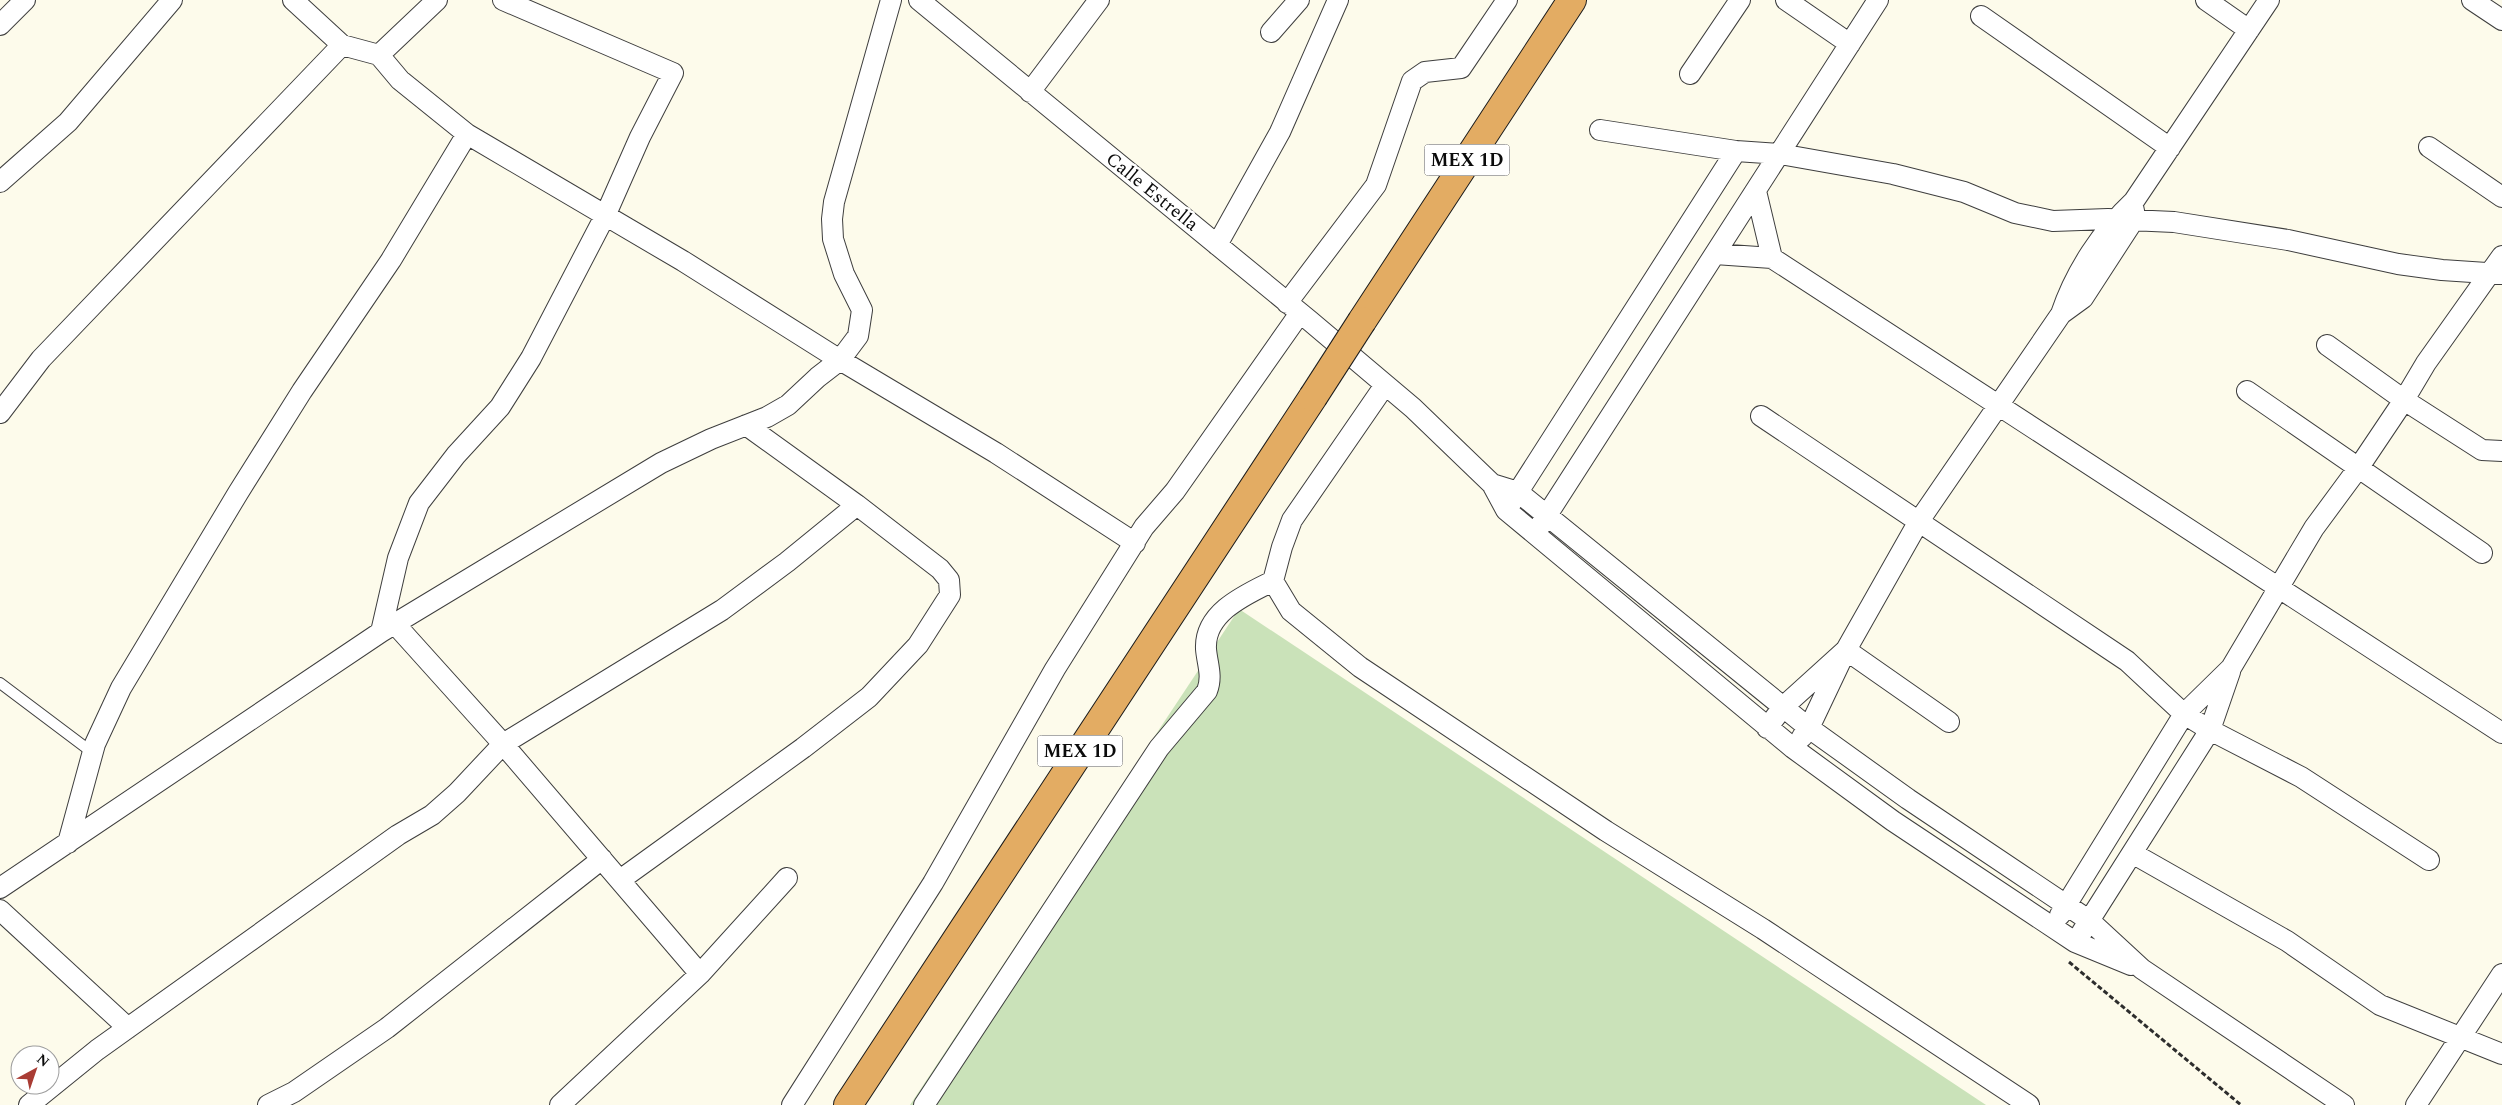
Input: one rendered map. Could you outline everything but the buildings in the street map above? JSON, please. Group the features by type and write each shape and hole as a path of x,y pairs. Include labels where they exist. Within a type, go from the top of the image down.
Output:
{"highway":[{"name":"MEX 1D","path":"848,1105 1572,0"}],"street":[{"path":"0,25 25,0"},
{"path":"0,182 68,122 172,0"},
{"path":"293,0 342,45 378,55 400,80 467,134 606,214 840,360 996,454 1135,543"},
{"path":"378,55 436,0"},
{"path":"388,628 398,558 419,503 456,455 500,407 531,358 606,214 640,137 673,73 503,0"},
{"path":"0,888 388,628 662,463 788,405 818,377 840,360 858,336 862,310 844,274 833,240 832,219 834,202 891,0"},
{"path":"1030,92 1100,0"},
{"path":"1271,32 1299,0"},
{"path":"1217,245 1280,132 1338,0"},
{"path":"792,1105 933,883 1055,669 1144,527 1174,491 1293,308 1376,185 1412,81 1425,72 1461,68 1507,0"},
{"path":"1690,74 1740,0"},
{"path":"1786,0 1850,44"},
{"path":"1535,534 1878,0"},
{"path":"2206,0 2249,30"},
{"path":"1793,748 1809,728 1846,650 1919,521 2061,314 2069,288 2127,214 2269,0"},
{"path":"2472,0 2502,20"},
{"name":"Calle Estrella","path":"925,2 1030,92 1385,385 1464,455 1492,484"},
{"path":"1980,16 2170,148"},
{"path":"0,413 41,359 342,45"},
{"path":"1600,130 1736,151 1780,154 1893,174 1964,192 2030,217 2052,221 2127,214 2210,227 2398,264 2442,270 2496,274"},
{"path":"68,843 93,753 121,688 302,391 392,260 467,134"},
{"path":"2429,147 2502,197"},
{"path":"1506,510 1736,151"},
{"path":"1756,191 1772,258"},
{"path":"1715,254 1772,258 2502,734"},
{"path":"2068,949 2090,921 2210,730 2232,668 2314,528 2359,467 2404,400 2426,363 2496,274 2502,256"},
{"path":"2327,345 2404,400 2482,450 2502,452"},
{"path":"1385,385 1292,520 1282,547 1273,581 1291,611 1368,672 1606,831 1763,929 2029,1105"},
{"path":"2247,391 2482,553"},
{"path":"1761,416 2127,661 2184,714 2210,730 2301,777 2429,860"},
{"path":"620,880 803,748 869,697 918,645 950,595 949,580 940,569 746,425"},
{"path":"1492,484 1518,492 1809,728 1908,800 2090,921 2142,969 2344,1105"},
{"path":"1492,484 1506,510 1793,748 1893,821 2053,927 2068,949 2142,969"},
{"path":"29,1105 97,1050 398,835 432,815 457,793 504,744 722,610 787,562 856,505"},
{"path":"924,1105 1160,748 1207,691 1210,682 1206,648 1207,637 1213,624 1233,601 1273,581"},
{"path":"388,628 504,744 700,974"},
{"path":"1768,728 1783,707 1846,650"},
{"path":"1846,650 1949,722"},
{"path":"2053,927 2184,714 2232,668"},
{"path":"1893,821 1908,800"},
{"path":"2132,853 2287,941 2380,1005 2460,1039 2502,1054"},
{"path":"268,1105 294,1092 387,1028 602,860"},
{"path":"560,1105 700,974 787,878"},
{"path":"0,910 128,1028"},
{"path":"2416,1105 2502,974"}],"lane":[{"path":"0,683 93,753"}],"path":[{"path":"2068,949 2241,1105"}],"green space":[{"path":"1239,609 1986,1105 910,1105"}]}
